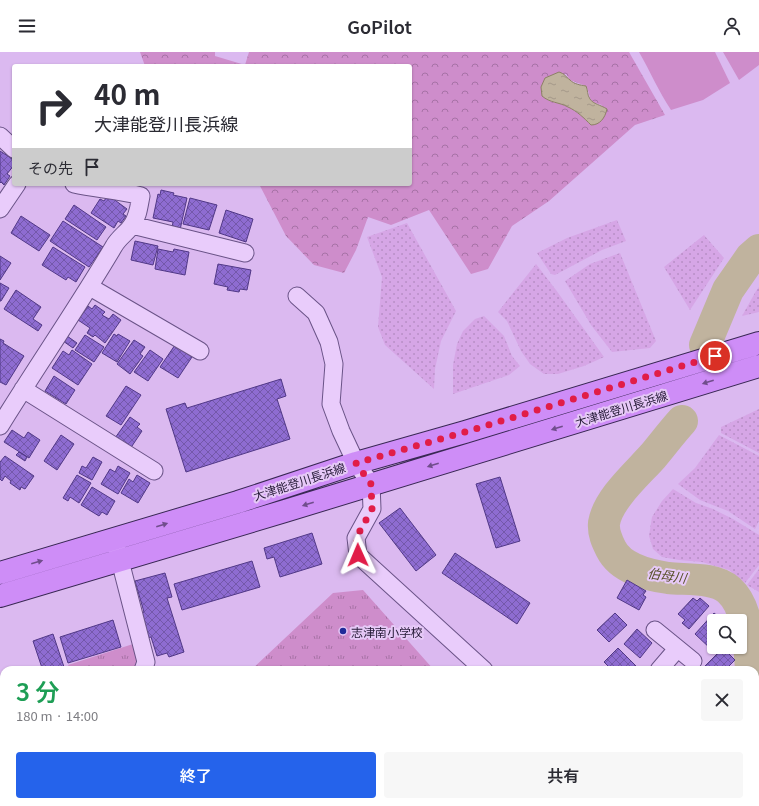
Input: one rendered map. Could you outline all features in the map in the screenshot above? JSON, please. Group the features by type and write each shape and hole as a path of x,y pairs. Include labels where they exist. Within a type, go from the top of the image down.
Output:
{"main road":[{"name":"大津能登川長浜線","path":"0,573 238,502 356,463 472,430 759,343"},
{"name":"大津能登川長浜線","path":"0,596 759,366"}],"street":[{"path":"0,136 12,147"},
{"path":"0,209 15,186"},
{"path":"0,426 90,287 118,239 132,225 139,211 141,196 131,193 84,186"},
{"path":"132,225 245,253"},
{"path":"90,287 200,351"},
{"path":"297,296 316,313 329,342 334,364 331,404 341,431 356,463 371,484 372,509 356,538 358,555 480,666"},
{"path":"23,389 154,471"},
{"path":"115,539 146,662 144,666"},
{"path":"654,630 693,662"},
{"path":"662,666 677,649"}],"shaded area":[{"path":"617,220 626,241 602,250 555,275 551,274 537,253 567,238"},
{"path":"407,223 456,311 441,341 435,369 434,389 385,345 378,327 382,277 367,237"},
{"path":"704,235 724,258 690,310 664,267"},
{"path":"620,253 656,341 650,348 612,352 591,325 565,281 590,264"},
{"path":"536,264 604,357 584,366 558,374 544,374 530,364 521,351 507,321 498,312"},
{"path":"759,287 759,312 742,316 756,291"},
{"path":"484,316 504,336 512,356 520,366 509,375 453,394 453,365 457,344 463,331 475,319"},
{"path":"759,409 759,453 721,433 721,427"},
{"path":"719,435 759,456 759,521 755,529 728,511 700,500 678,484 695,468"},
{"path":"673,489 696,503 713,509 733,519 759,535 759,565 745,583 729,570 702,562 662,557 653,549 649,536 652,517 662,501"},
{"path":"759,569 759,592 747,585"}],"green space":[{"path":"140,52 215,52 215,56 242,64 144,64"},
{"path":"249,52 629,52 665,115 635,125 549,201 512,226 488,269 471,274 429,210 391,225 368,217 356,250 344,273 314,265 286,236 260,186 412,186 412,64 245,64","holes":["566,74 570,80 586,86 591,100 602,105 591,125 581,115 569,107 547,99 542,93 542,87 545,79"]},
{"path":"639,52 715,52 730,83 703,100 671,110"},
{"path":"723,52 759,52 759,65 739,80"},
{"path":"363,590 430,666 255,666 333,593"},
{"path":"133,644 137,662 136,666 68,665"}],"water":[{"path":"559,72 564,74 573,82 586,86 588,96 591,101 607,109 603,118 597,124 591,125 580,115 565,105 548,100 542,96 541,87 545,78"}],"building":[{"path":"0,151 12,159 12,168 7,174 10,176 4,185 1,182 0,183"},
{"path":"161,190 174,193 173,195 187,198 180,230 172,228 173,222 153,218 158,194 160,195"},
{"path":"108,195 127,209 123,214 126,216 121,223 118,221 114,228 91,213 100,199 104,201"},
{"path":"190,198 217,205 209,230 183,224"},
{"path":"74,205 106,227 97,240 65,219"},
{"path":"226,210 253,219 246,242 219,233"},
{"path":"21,216 50,235 39,251 11,233"},
{"path":"63,221 103,247 89,267 50,241"},
{"path":"135,241 158,246 153,265 131,260"},
{"path":"53,247 85,267 76,282 68,277 66,280 42,265"},
{"path":"158,249 173,252 174,249 189,252 185,275 155,269"},
{"path":"0,256 11,263 0,280"},
{"path":"218,264 251,270 247,290 240,289 239,292 227,290 228,287 214,284"},
{"path":"0,283 9,288 1,301 0,301"},
{"path":"16,290 41,307 33,319 42,325 38,331 4,309"},
{"path":"95,305 105,312 102,315 109,319 113,314 121,320 105,343 95,335 93,337 87,333 90,328 78,320 88,306 92,309"},
{"path":"114,334 117,336 118,334 130,341 117,362 102,353"},
{"path":"85,335 104,347 94,362 75,350"},
{"path":"67,336 77,343 73,348 63,341"},
{"path":"0,339 4,341 3,343 24,356 6,385 0,382"},
{"path":"134,340 145,347 140,354 143,356 130,374 117,364"},
{"path":"175,345 192,357 178,378 160,367"},
{"path":"72,350 92,364 78,385 52,368 63,351 69,355"},
{"path":"150,350 163,359 148,381 134,372"},
{"path":"54,376 75,390 66,404 45,391"},
{"path":"281,379 286,396 277,399 290,439 186,472 166,409 185,403 187,408"},
{"path":"126,386 141,395 121,425 106,416"},
{"path":"130,417 140,424 137,427 142,431 130,449 115,438"},
{"path":"12,430 24,438 28,432 40,440 29,458 4,442"},
{"path":"61,435 74,444 57,470 44,461"},
{"path":"19,452 27,457 25,461 16,455"},
{"path":"5,456 34,476 25,489 21,487 20,490 10,483 11,481 5,476 2,481 0,479 0,462"},
{"path":"93,457 102,462 92,480 79,473 82,466 86,468"},
{"path":"118,466 130,473 118,494 101,484 110,469 115,472"},
{"path":"77,475 91,483 79,503 70,497 68,501 63,498"},
{"path":"137,475 150,483 138,503 121,493 129,479 133,482"},
{"path":"500,477 520,541 496,548 476,484"},
{"path":"92,487 115,501 107,515 102,512 99,516 81,505"},
{"path":"400,508 436,555 416,571 379,523"},
{"path":"312,533 322,564 280,577 274,557 267,559 264,548"},
{"path":"455,553 530,603 517,624 442,573"},
{"path":"252,561 260,587 182,610 174,584"},
{"path":"165,573 172,597 167,598 184,652 169,657 167,653 157,656 151,637 147,638 140,613 144,612 135,581"},
{"path":"627,580 646,591 643,595 646,597 639,610 617,598"},
{"path":"693,598 697,601 700,598 709,606 689,629 682,623 685,620 678,614"},
{"path":"615,613 627,625 609,642 597,630"},
{"path":"113,620 121,647 68,663 60,637"},
{"path":"707,621 707,645 695,634"},
{"path":"637,629 652,643 640,658 624,644"},
{"path":"53,634 64,666 41,666 33,641"},
{"path":"618,648 636,666 608,666 604,662"},
{"path":"717,654 729,654 735,660 729,666 705,666"}],"waterway":[{"name":"伯母川","path":"705,345 728,290 751,257 759,250"},
{"name":"伯母川","path":"682,421 617,496 611,505 604,523 605,534 610,546 621,562 636,570 668,578 708,581 716,583 729,590 741,607 747,627 751,666"}],"place":[{"name":"志津南小学校","path":"343,631"}],"route":[{"path":"358,555 356,538 372,509 371,484 356,463 465,432 715,356"}]}
